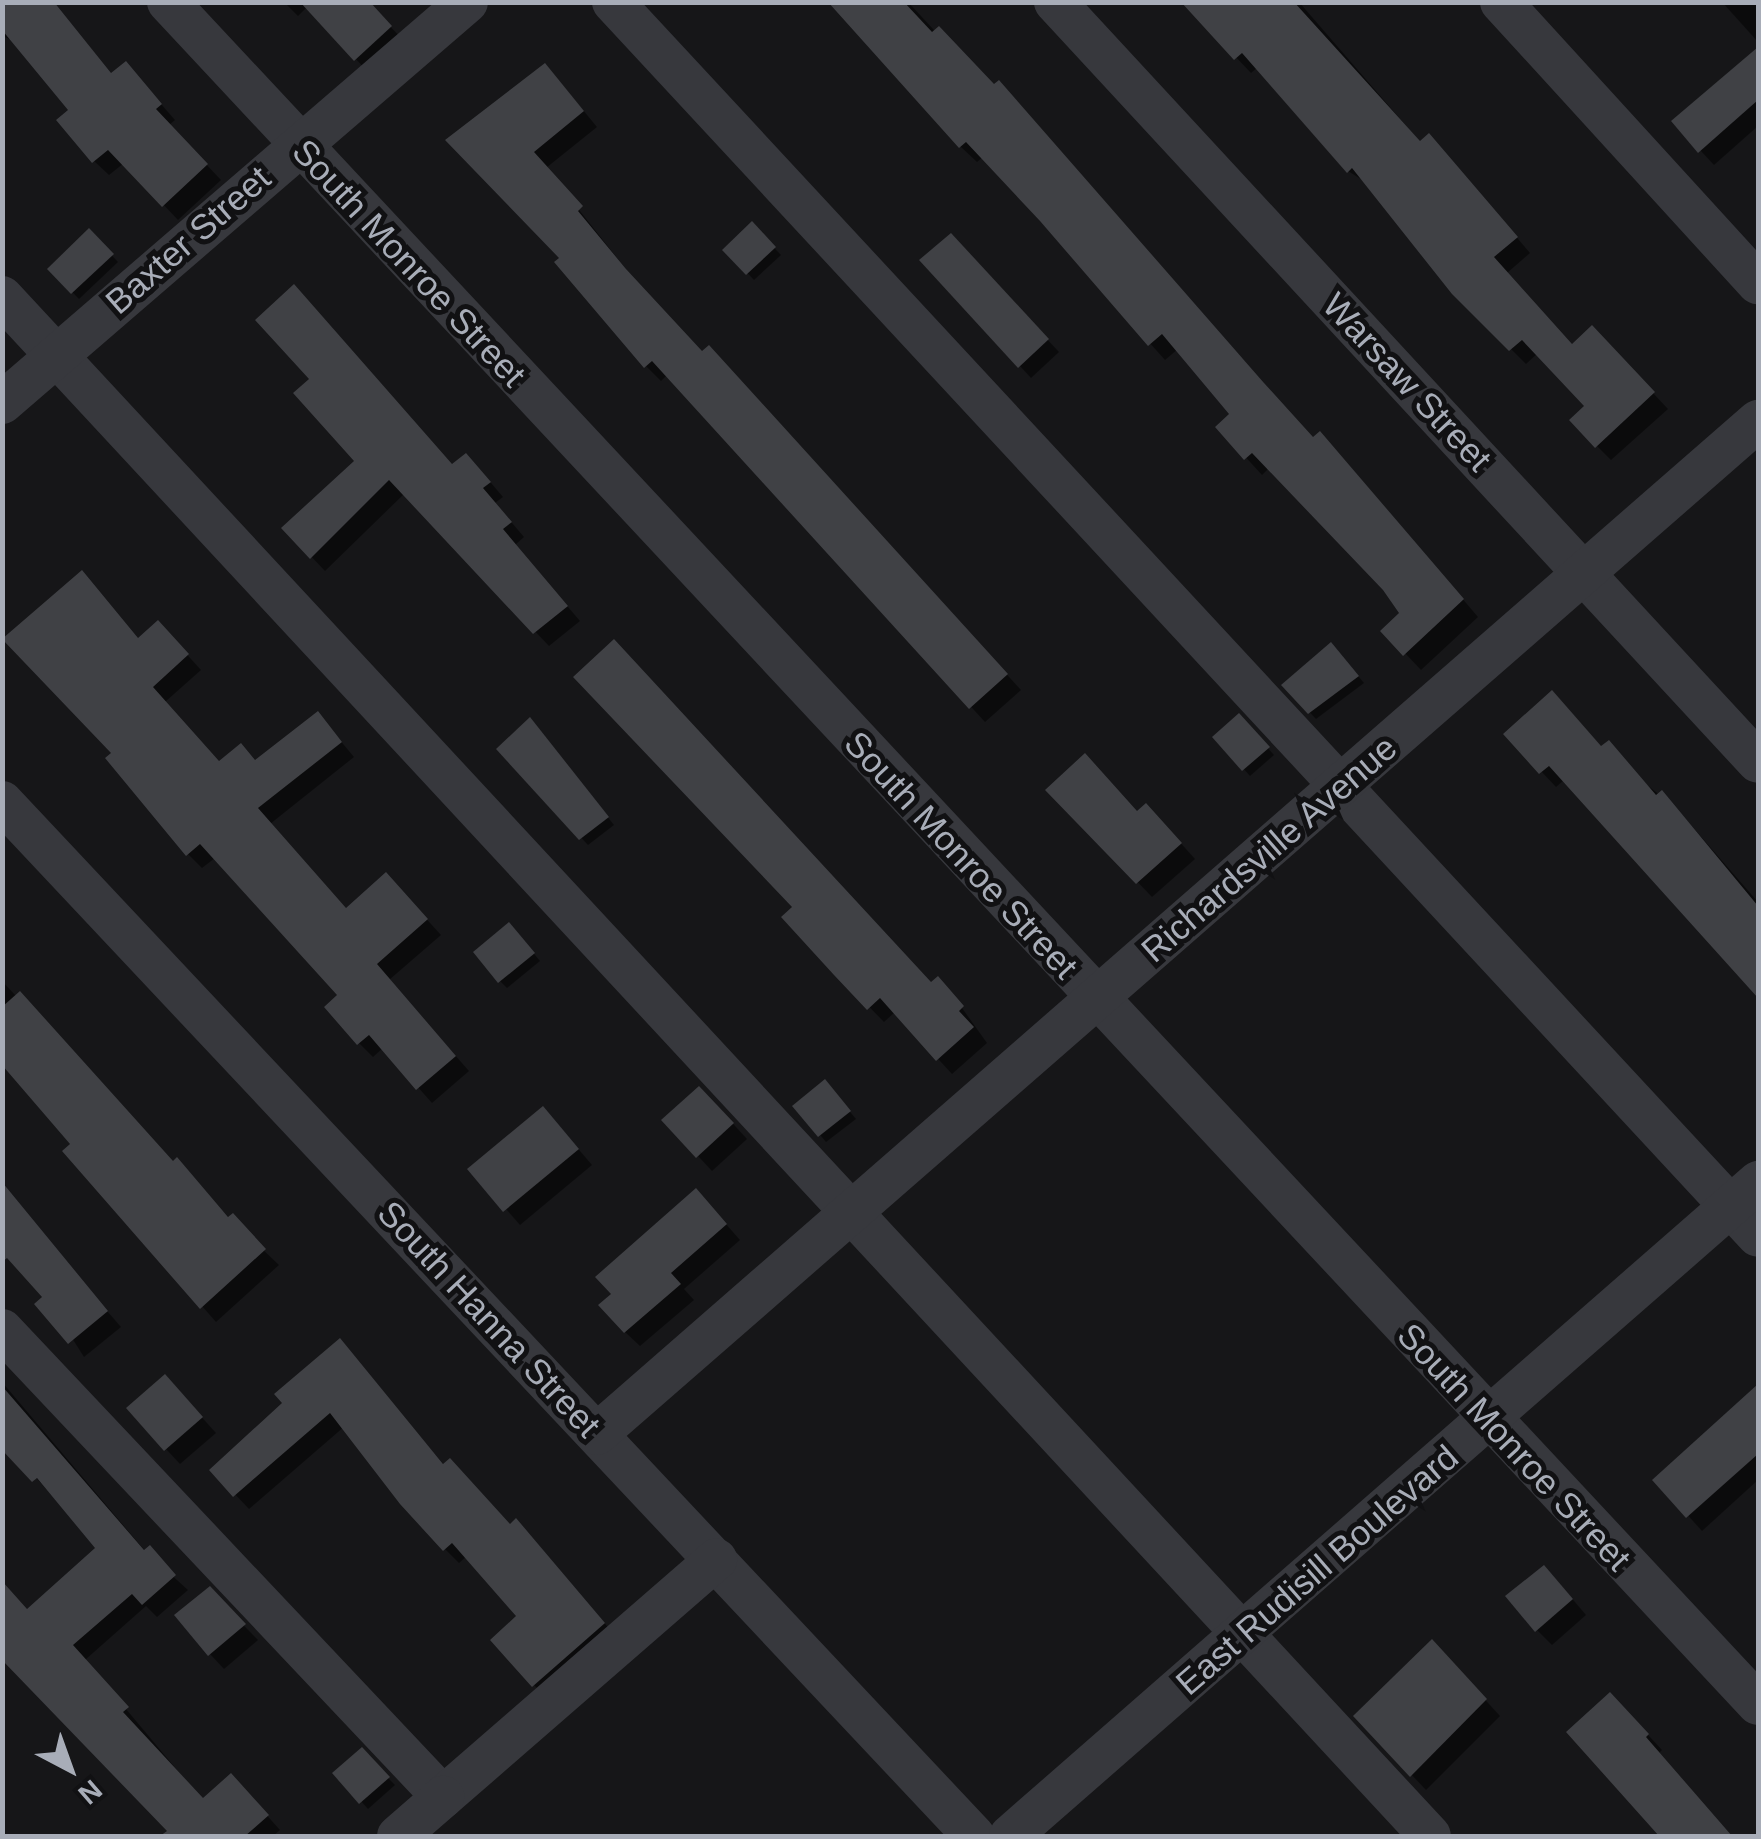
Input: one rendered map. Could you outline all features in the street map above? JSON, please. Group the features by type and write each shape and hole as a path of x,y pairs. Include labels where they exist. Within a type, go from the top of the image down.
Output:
{"street":[{"name":"South Monroe Street","path":"168,2 1489,1421 1758,1704"},
{"name":"Baxter Street","path":"2,403 298,143 467,2"},
{"path":"613,2 1338,788 1749,1208"},
{"name":"Warsaw Street","path":"1055,2 1758,762"},
{"path":"1500,2 1758,283"},
{"path":"2,297 1430,1836"},
{"name":"Richardsville Avenue","path":"597,1434 1758,420"},
{"name":"South Hanna Street","path":"2,802 974,1836"},
{"name":"East Rudisill Boulevard","path":"1010,1836 1489,1421 1749,1208"},
{"path":"2,1330 443,1797"},
{"path":"398,1836 716,1560"}],"building":[{"path":"2,2 54,2 111,73 126,61 162,104 156,109 208,164 162,207 108,150 92,163 56,120 68,110 2,30"},
{"path":"300,2 370,2 392,26 354,61"},
{"path":"828,2 904,2 932,32 939,26 994,84 999,80 1313,437 1320,431 1464,599 1403,656 1380,631 1399,613 1383,590 1252,453 1244,460 1215,427 1229,414 1162,334 1148,346 1040,221 966,142 959,148"},
{"path":"1181,2 1294,2 1420,141 1429,133 1518,237 1494,257 1572,344 1592,325 1655,392 1595,448 1569,420 1584,406 1522,340 1509,351 1452,294 1352,168 1347,173 1242,53 1234,60"},
{"path":"1758,47 1758,100 1698,153 1671,121"},
{"path":"545,63 584,111 534,152 583,206 578,211 626,269 702,351 709,345 1008,674 969,709 652,361 644,368 554,262 559,258 445,140"},
{"path":"752,221 776,247 746,275 722,250"},
{"path":"89,228 114,254 71,294 47,269"},
{"path":"951,233 1049,339 1018,368 919,260"},
{"path":"294,284 452,464 466,453 491,482 483,488 512,522 503,529 568,606 533,634 389,480 310,559 281,528 354,461 293,393 309,379 255,320"},
{"path":"82,570 138,638 158,620 189,654 153,687 219,761 241,743 255,760 318,711 342,742 258,808 346,908 386,872 428,919 377,964 456,1056 416,1090 369,1035 357,1045 324,1007 337,995 200,844 186,856 105,758 111,753 2,639"},
{"path":"614,639 931,982 938,976 964,1006 959,1011 974,1027 936,1061 880,998 867,1010 781,917 792,907 573,677"},
{"path":"1331,642 1359,676 1308,714 1281,685"},
{"path":"1552,690 1601,746 1609,740 1656,795 1662,790 1758,906 1758,998 1549,766 1539,774 1503,734"},
{"path":"1239,713 1270,747 1242,771 1212,737"},
{"path":"530,717 609,817 579,840 496,749"},
{"path":"1085,753 1137,811 1146,803 1182,843 1136,884 1045,790"},
{"path":"509,922 535,953 498,983 473,952"},
{"path":"20,991 173,1161 177,1157 228,1217 233,1213 266,1249 200,1309 62,1151 70,1144 2,1065 2,1007"},
{"path":"825,1079 851,1111 818,1137 792,1106"},
{"path":"699,1086 734,1123 696,1158 661,1120"},
{"path":"543,1106 579,1149 503,1212 467,1169"},
{"path":"2,1182 108,1311 68,1344 34,1304 42,1297 7,1258 2,1262"},
{"path":"696,1188 727,1224 671,1273 681,1284 624,1333 598,1305 611,1294 595,1277"},
{"path":"340,1338 443,1464 450,1458 510,1524 516,1518 605,1623 532,1687 490,1640 516,1616 452,1543 443,1551 400,1504 330,1413 233,1497 209,1470 282,1403 274,1394"},
{"path":"165,1374 203,1417 164,1451 126,1408"},
{"path":"1758,1384 1758,1454 1686,1518 1652,1480"},
{"path":"2,1386 144,1550 150,1545 176,1575 142,1605 132,1594 73,1645 129,1707 123,1712 203,1798 231,1773 269,1815 245,1836 160,1836 167,1831 2,1660 2,1581 27,1609 95,1548 37,1478 32,1482 2,1450"},
{"path":"1544,1565 1573,1599 1535,1632 1505,1596"},
{"path":"210,1586 246,1624 208,1656 174,1615"},
{"path":"1432,1639 1487,1699 1410,1777 1353,1716"},
{"path":"1610,1692 1732,1836 1659,1836 1566,1732"},
{"path":"362,1747 390,1777 359,1804 332,1773"}]}
